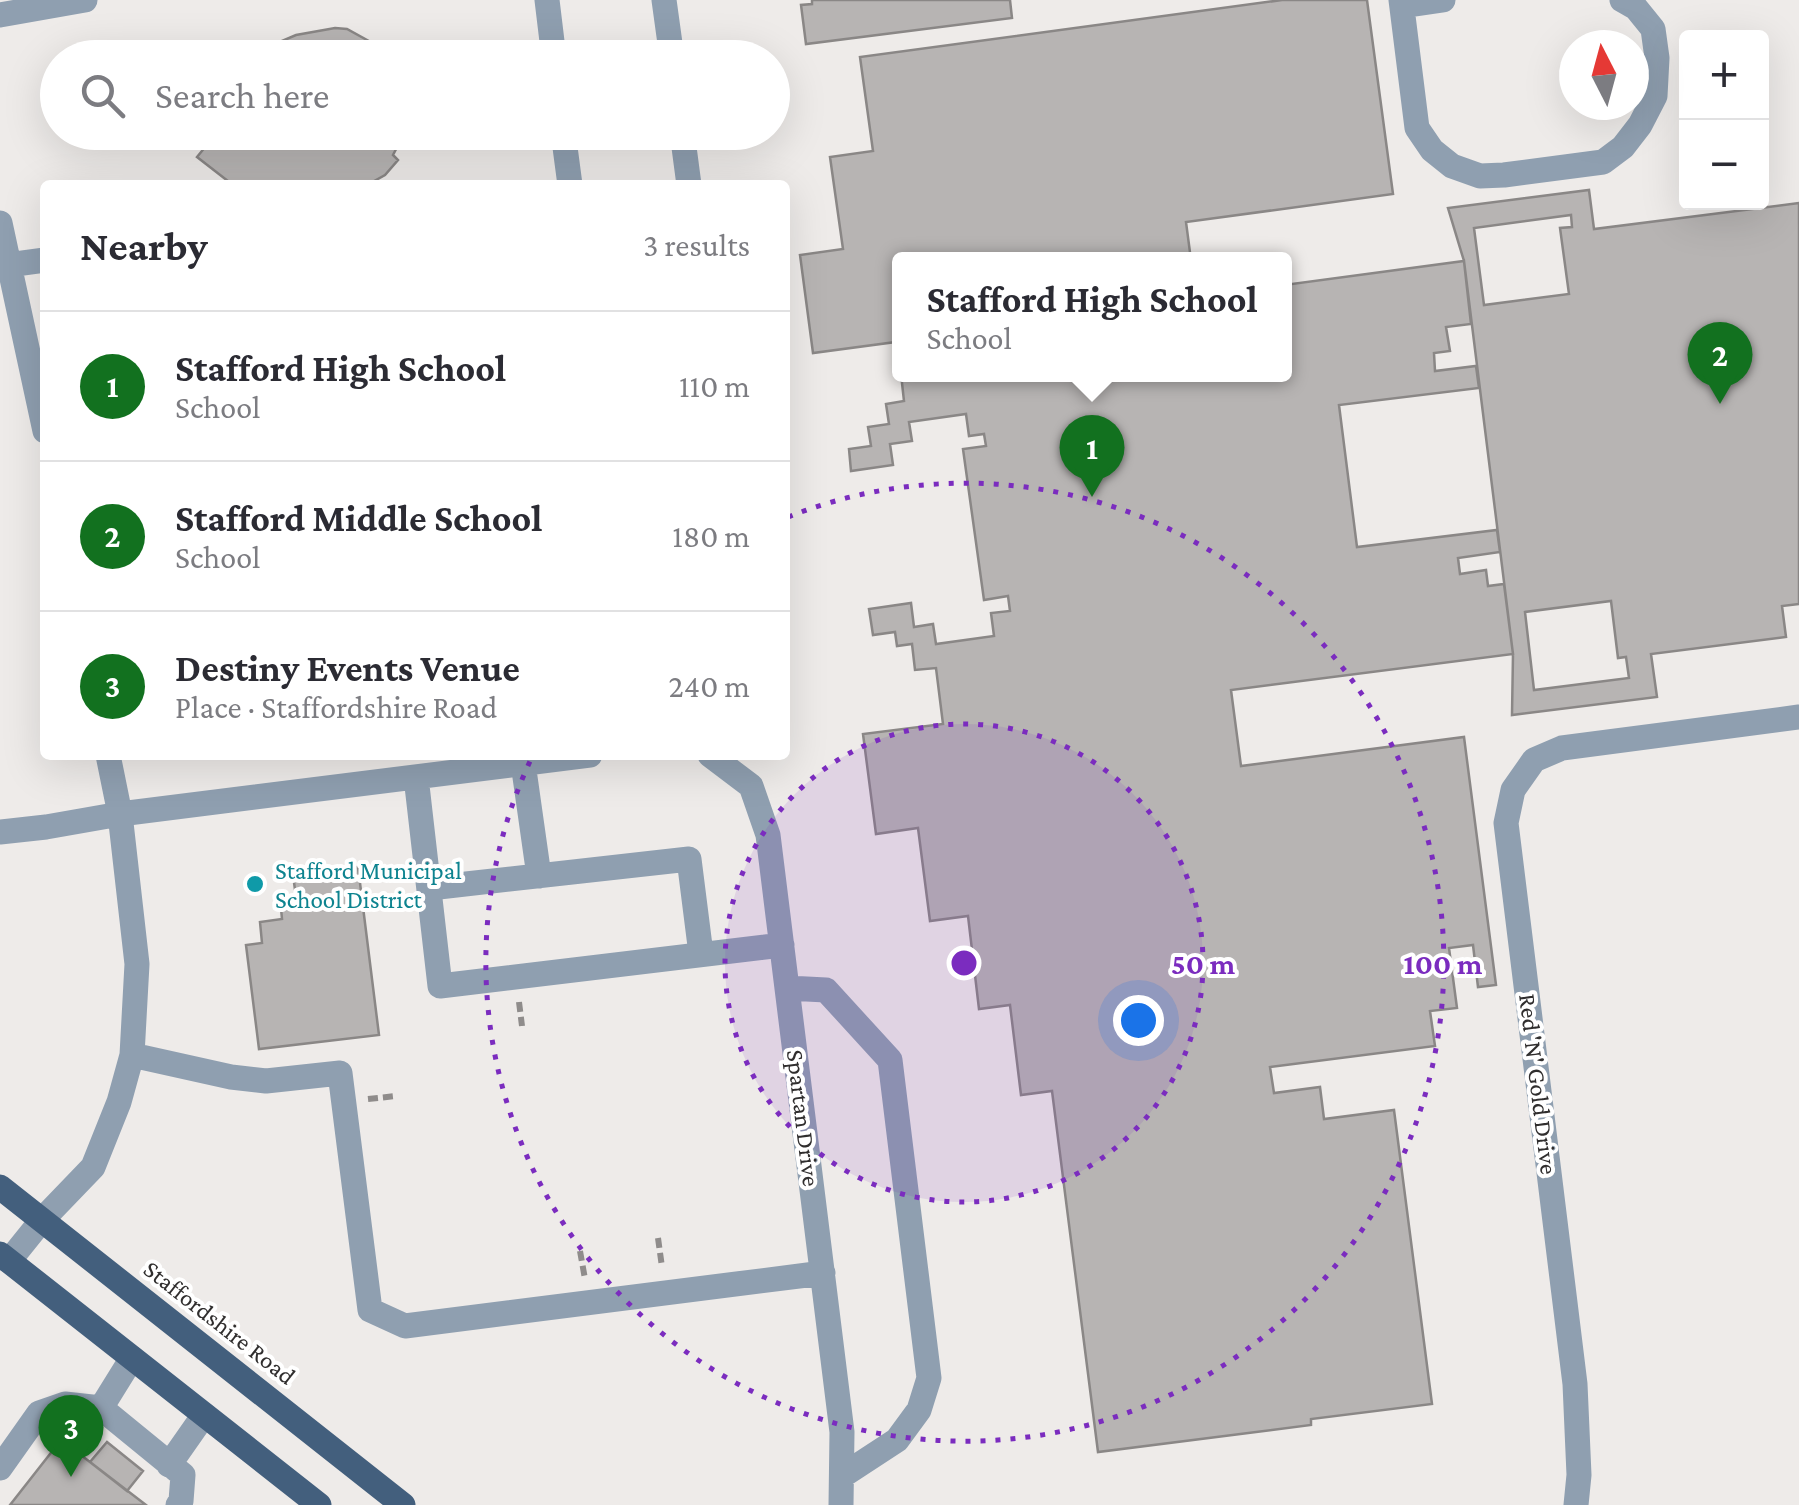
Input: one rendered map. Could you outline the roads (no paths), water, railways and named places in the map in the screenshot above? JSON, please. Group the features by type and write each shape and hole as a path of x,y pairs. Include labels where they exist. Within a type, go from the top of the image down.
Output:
{"main road":[{"name":"Staffordshire Road","path":"0,1186 403,1505"},
{"path":"4,1258 319,1505"}],"street":[{"path":"0,15 85,0"},
{"path":"547,0 552,40"},
{"path":"664,0 670,40"},
{"path":"1443,0 1401,3 1417,128 1432,150 1452,166 1480,176 1603,162 1623,147 1655,96 1656,58 1653,30 1636,8 1622,0"},
{"path":"566,150 569,180"},
{"path":"684,150 688,180"},
{"path":"0,224 40,409"},
{"path":"8,265 40,261"},
{"name":"Red 'N' Gold Drive","path":"1576,1505 1576,1384 1506,823 1512,790 1534,760 1562,748 1799,717"},
{"path":"4,1258 93,1167 119,1102 132,1054 137,964 120,814 109,760"},
{"path":"0,832 548,760"},
{"name":"Spartan Drive","path":"718,760 751,786 768,834 842,1432 841,1505"},
{"path":"523,763 539,876"},
{"path":"416,776 440,986 782,945"},
{"path":"430,888 688,860 701,954"},
{"path":"787,988 826,990 890,1060 929,1378 918,1410 897,1440 842,1476"},
{"path":"132,1054 266,1081 340,1073 370,1310 405,1326 823,1273"},
{"path":"100,1408 132,1358"},
{"path":"0,1468 40,1413 66,1404 100,1408 183,1476 178,1505"},
{"path":"169,1465 204,1414"}],"place":[{"name":"Stafford Middle School","path":"1720,404"},
{"name":"Stafford High School","path":"1092,497"},
{"name":"Stafford Municipal School District","path":"255,884"},
{"name":"Destiny Events Venue","path":"71,1477"}]}
